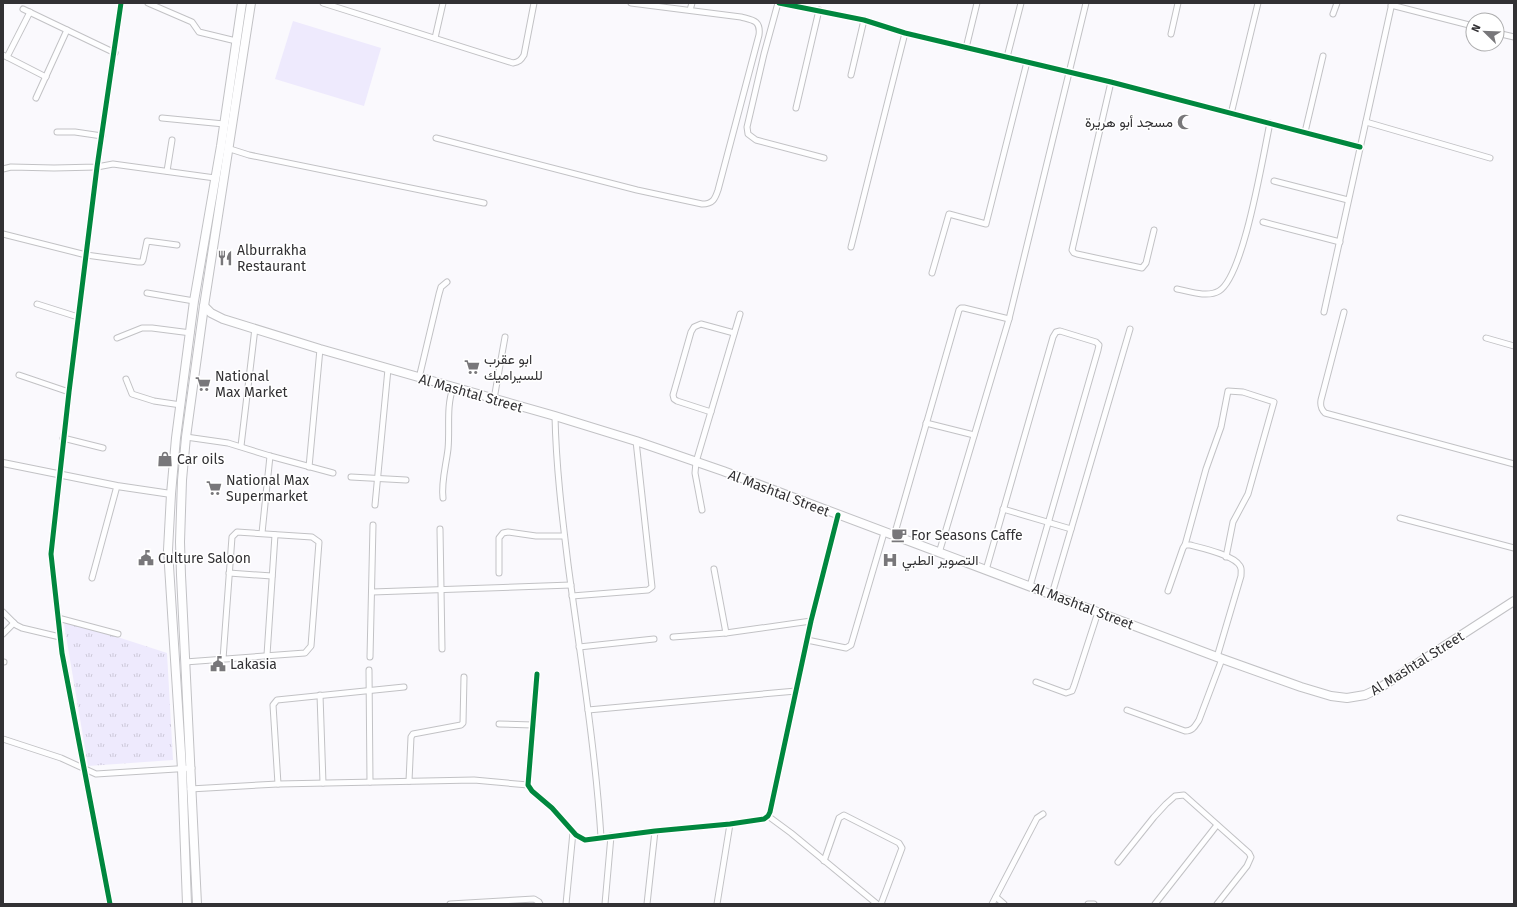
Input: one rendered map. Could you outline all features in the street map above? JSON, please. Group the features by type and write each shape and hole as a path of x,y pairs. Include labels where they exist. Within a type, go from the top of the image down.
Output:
{"main road":[{"path":"187,904 182,769 168,550 171,494 194,301 221,146 242,3"},
{"path":"198,904 182,601 180,542 182,480 186,437 204,306 251,3"},
{"name":"Al Mashtal Street","path":"204,306 211,313 223,319"},
{"name":"Al Mashtal Street","path":"202,322 212,318 223,319 320,349 555,416 636,441 1052,594 1219,658 1331,696 1347,698 1365,695 1378,689 1514,601"},
{"path":"171,602 182,601"}],"street":[{"path":"110,904 83,769 60,637 51,554 63,438 78,317 97,168 121,3"},
{"path":"148,3 192,22 199,32 236,41"},
{"path":"323,3 513,63 521,60 524,55 534,3"},
{"path":"435,38 443,3"},
{"path":"436,138 637,190 702,204 712,202 716,198 760,28 758,24 752,20 740,17 632,3"},
{"path":"690,10 692,3"},
{"path":"824,158 756,140 748,134 747,127 764,54 779,3 864,20 905,33 1111,82 1360,147"},
{"path":"966,48 977,3"},
{"path":"1007,57 1021,3"},
{"path":"939,553 1009,319 1086,3"},
{"path":"1171,34 1178,3"},
{"path":"1231,114 1258,3"},
{"path":"1333,14 1337,3"},
{"path":"1324,312 1392,4 1465,24"},
{"path":"22,9 114,53"},
{"path":"796,108 819,10"},
{"path":"30,12 5,56 46,77"},
{"path":"851,75 864,20"},
{"path":"36,98 67,30"},
{"path":"851,247 905,33"},
{"path":"1305,132 1322,56"},
{"path":"932,273 949,214 986,224 1027,62"},
{"path":"1111,82 1072,250 1077,254 1142,268 1146,263 1154,230"},
{"path":"162,118 224,124"},
{"path":"1366,122 1490,158"},
{"path":"1176,289 1210,294 1218,292 1229,281 1241,252 1270,123"},
{"path":"57,132 80,132 102,136"},
{"path":"168,171 172,140"},
{"path":"221,146 249,155 484,203"},
{"path":"3,169 11,167 97,168 113,164 215,178"},
{"path":"1274,181 1348,200"},
{"path":"1263,222 1340,242"},
{"path":"3,234 86,255 140,262 143,260 147,242 177,245"},
{"path":"419,378 439,294 442,287 447,282"},
{"path":"147,293 194,301"},
{"path":"37,304 78,317"},
{"path":"894,536 959,310 964,308 1009,319"},
{"path":"1344,312 1321,400 1322,410 1326,413 1514,464"},
{"path":"702,510 695,473 696,462 740,314"},
{"path":"711,412 677,401 674,399 673,395 691,332 694,327 701,324 734,333"},
{"path":"117,338 142,328 191,333"},
{"path":"240,446 255,328"},
{"path":"1052,594 1130,330"},
{"path":"986,570 1053,337 1056,332 1060,331 1096,342 1099,345 1098,350 1047,522 1030,586"},
{"path":"494,399 506,337"},
{"path":"1486,338 1514,346"},
{"path":"310,467 320,349"},
{"path":"375,505 388,369"},
{"path":"19,375 69,392"},
{"path":"126,379 132,394 154,401 181,405"},
{"path":"443,498 442,488 448,449 449,398 453,388"},
{"path":"1168,591 1185,545 1206,469 1221,427 1228,391 1243,392 1274,402 1248,494 1233,522 1226,557"},
{"path":"555,416 555,442 564,536 596,769 601,837"},
{"path":"926,423 974,435"},
{"path":"186,437 228,442 270,456 333,473"},
{"path":"63,438 103,448"},
{"path":"572,596 648,590 652,587 636,441"},
{"path":"262,533 270,456"},
{"path":"3,463 116,486 171,494"},
{"path":"351,477 406,480"},
{"path":"92,578 116,486"},
{"path":"1003,509 1071,529"},
{"path":"768,816 811,620 838,515"},
{"path":"1400,518 1514,548"},
{"path":"370,657 373,525"},
{"path":"440,529 442,649"},
{"path":"185,662 223,659 267,655 305,652 310,648 319,542 312,537 237,532 234,534 232,537 223,659"},
{"path":"499,573 499,538 503,533 508,532 536,536 564,536"},
{"path":"807,640 846,648 851,645 884,533"},
{"path":"267,655 275,535"},
{"path":"1126,710 1185,731 1194,729 1199,720 1219,658 1241,576 1240,566 1236,562 1190,544 1185,545"},
{"path":"714,569 726,633"},
{"path":"229,573 272,576"},
{"path":"372,592 571,585"},
{"path":"3,612 14,623 22,628 60,637"},
{"path":"1036,682 1066,693 1072,691 1098,612"},
{"path":"58,618 118,634"},
{"path":"673,637 726,633 811,620"},
{"path":"3,634 14,623"},
{"path":"579,647 654,639"},
{"path":"369,670 370,782"},
{"path":"537,674 528,785 532,791 552,808 579,837 585,840 654,831 730,824 759,820 768,816"},
{"path":"408,781 411,737 413,734 461,725 463,722 464,677"},
{"path":"278,784 273,705 278,700 369,689 404,687"},
{"path":"588,710 796,691"},
{"path":"320,695 323,783"},
{"path":"499,724 534,725"},
{"path":"3,739 44,752 96,774 192,768"},
{"path":"182,789 278,784 474,780 528,785"},
{"path":"1118,862 1154,817 1175,796 1184,795 1249,853 1251,857 1247,866 1217,904"},
{"path":"992,904 1037,818 1043,814"},
{"path":"824,861 839,818 844,815 899,843 902,848 881,904"},
{"path":"768,816 791,833 873,903"},
{"path":"717,904 730,824"},
{"path":"1155,904 1217,825"},
{"path":"647,904 654,831"},
{"path":"566,904 573,832"},
{"path":"605,904 611,836"},
{"path":"996,897 1004,904"},
{"path":"450,904 534,899 540,904"},
{"path":"1088,904 1094,904"}],"green space":[{"path":"293,21 381,48 364,106 275,79"},
{"path":"68,621 167,653 173,760 88,766 64,624"}],"cycle path":[{"path":"110,904 62,653 51,554 69,392 97,167 121,3"},
{"path":"779,3 864,20 905,33 1111,82 1360,147"},
{"path":"537,674 528,785 532,791 552,808 576,835 585,840 764,819 770,812 811,621 838,515"}],"place":[{"name":"مسجد أبو هريرة","path":"1185,122"},
{"name":"Alburrakha Restaurant","path":"225,258"},
{"name":"ابو عقرب للسيراميك","path":"472,367"},
{"name":"National Max Market","path":"203,384"},
{"name":"Car oils","path":"165,459"},
{"name":"National Max Supermarket","path":"214,488"},
{"name":"For Seasons Caffe","path":"899,535"},
{"name":"Culture Saloon","path":"146,558"},
{"name":"التصوير الطبي","path":"890,560"},
{"name":"Lakasia","path":"218,664"}]}
